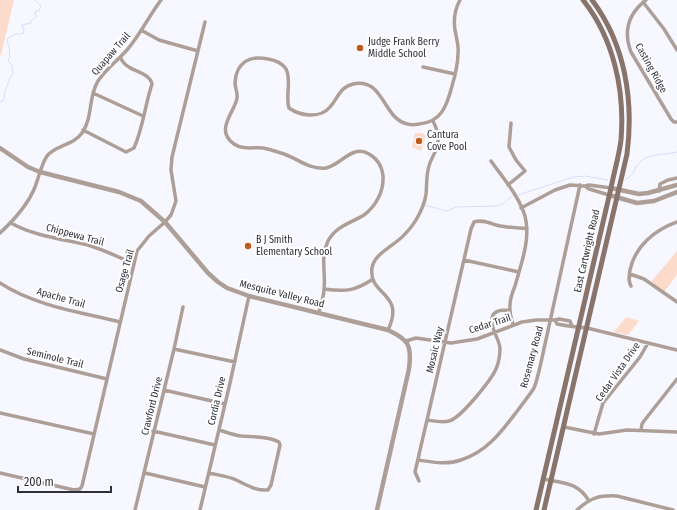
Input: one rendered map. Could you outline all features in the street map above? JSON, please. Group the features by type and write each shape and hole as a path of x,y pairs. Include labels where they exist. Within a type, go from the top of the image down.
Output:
{"main road":[{"name":"East Cartwright Road","path":"536,510 621,140 622,102 616,71 597,22 583,0"},
{"name":"East Cartwright Road","path":"544,510 619,190 627,154 630,130 626,80 620,54 609,28 592,0"}],"street":[{"name":"Quapaw Trail","path":"84,130 87,124 93,92 97,82 108,67 120,58 136,38 161,0"},
{"path":"319,312 324,288 323,260 328,241 335,231 341,226 363,215 375,204 380,195 383,181 381,166 371,155 365,152 358,151 352,153 327,168 313,167 288,155 264,148 240,147 232,143 226,132 226,124 237,98 235,82 239,68 243,62 250,58 256,57 273,60 281,64 288,74 289,108 302,114 315,115 327,110 331,107 341,91 352,84 357,83 368,85 379,92 389,110 400,121 414,125 433,121 446,106 456,74 458,52 454,18 460,0"},
{"path":"645,1 677,50"},
{"name":"Casting Ridge","path":"645,1 635,10 630,18 627,36 628,45 638,65 671,119 676,122"},
{"name":"Osage Trail","path":"0,473 74,490 80,489 82,486 137,251 154,231 166,222 171,215 176,201 171,170 172,157 205,22"},
{"path":"141,30 159,40 198,51"},
{"path":"0,233 11,223 30,198 48,155 58,148 75,140 84,130 126,152 131,151 134,148 138,139 152,84 151,80 128,67 120,58"},
{"path":"423,67 456,74"},
{"path":"93,92 143,116"},
{"path":"388,330 392,321 393,306 387,296 377,287 373,279 372,268 374,262 380,254 395,244 406,234 420,212 426,195 428,169 439,140 437,128 433,121"},
{"path":"508,185 525,171 516,160 509,147 512,123"},
{"name":"Mesquite Valley Road","path":"0,148 28,167 40,172 91,184 128,195 149,206 166,222 213,278 227,288 249,296 388,330 399,335 406,341"},
{"path":"491,161 508,185 522,208 525,216 525,247 510,302 513,325"},
{"path":"659,191 660,184 677,178"},
{"path":"522,208 563,187 570,185 588,185 639,194 648,194 677,185"},
{"name":"Rosemary Road","path":"418,460 439,463 461,460 479,452 491,443 502,431 529,396 534,386 552,320 580,185"},
{"path":"585,186 589,189 637,203 654,202 677,192"},
{"name":"Mosaic Way","path":"419,481 415,472 471,229 474,222 479,220 505,227 518,229 526,228"},
{"path":"631,286 629,281 633,260 646,241 659,230 677,222"},
{"name":"Chippewa Trail","path":"11,223 18,227 42,235 98,248 134,264"},
{"path":"464,260 519,272"},
{"path":"630,274 644,279 677,302"},
{"path":"324,288 339,290 353,289 360,287 373,279"},
{"name":"Apache Trail","path":"0,283 16,292 40,302 120,322"},
{"name":"Cordia Drive","path":"200,510 249,296"},
{"name":"Crawford Drive","path":"135,510 145,473 153,431 183,307"},
{"path":"428,420 448,421 454,419 482,389 496,370 499,359 500,346 494,332 491,319 492,316 500,310 510,310"},
{"name":"Cedar Trail","path":"406,341 416,338 444,343 477,339 513,325 536,320 559,319 570,321 572,326 587,328 677,350"},
{"path":"377,510 409,369 410,350 406,341"},
{"name":"Cedar Vista Drive","path":"594,434 603,403 640,357 648,343"},
{"path":"174,349 235,362"},
{"name":"Seminole Trail","path":"0,350 24,359 107,378"},
{"path":"641,430 644,421 677,380"},
{"path":"164,390 225,404"},
{"path":"0,412 94,434"},
{"path":"564,427 594,434 626,430 677,432"},
{"path":"209,473 229,478 260,490 268,490 271,485 280,445 279,442 258,437 240,436 219,430"},
{"path":"153,431 215,445"},
{"path":"145,473 205,487"},
{"path":"543,479 579,488 589,501"},
{"path":"577,510 589,501 601,496 617,496 673,510"}],"shaded area":[{"path":"0,0 14,0 1,55 0,55"},
{"name":"Cantura Cove Pool","path":"415,133 422,133 426,136 421,151 412,147"},
{"path":"677,251 677,275 664,292 651,282"},
{"path":"626,317 639,321 628,335 614,332"}],"waterway":[{"path":"0,102 2,102 5,96 4,93 13,74 12,65 8,61 10,53 7,39 15,34 23,34 24,31 22,25 31,23 31,21 36,17 35,12 39,10 41,6 35,0"},
{"path":"625,180 629,178 638,164 645,158 653,155 677,152"},
{"path":"518,195 573,177 585,176 608,180"},
{"path":"425,205 446,211 457,207 496,206 504,203 513,195"}],"place":[{"name":"Judge Frank Berry Middle School","path":"360,48"},
{"name":"Cantura Cove Pool","path":"419,141"},
{"name":"B J Smith Elementary School","path":"248,246"}]}
